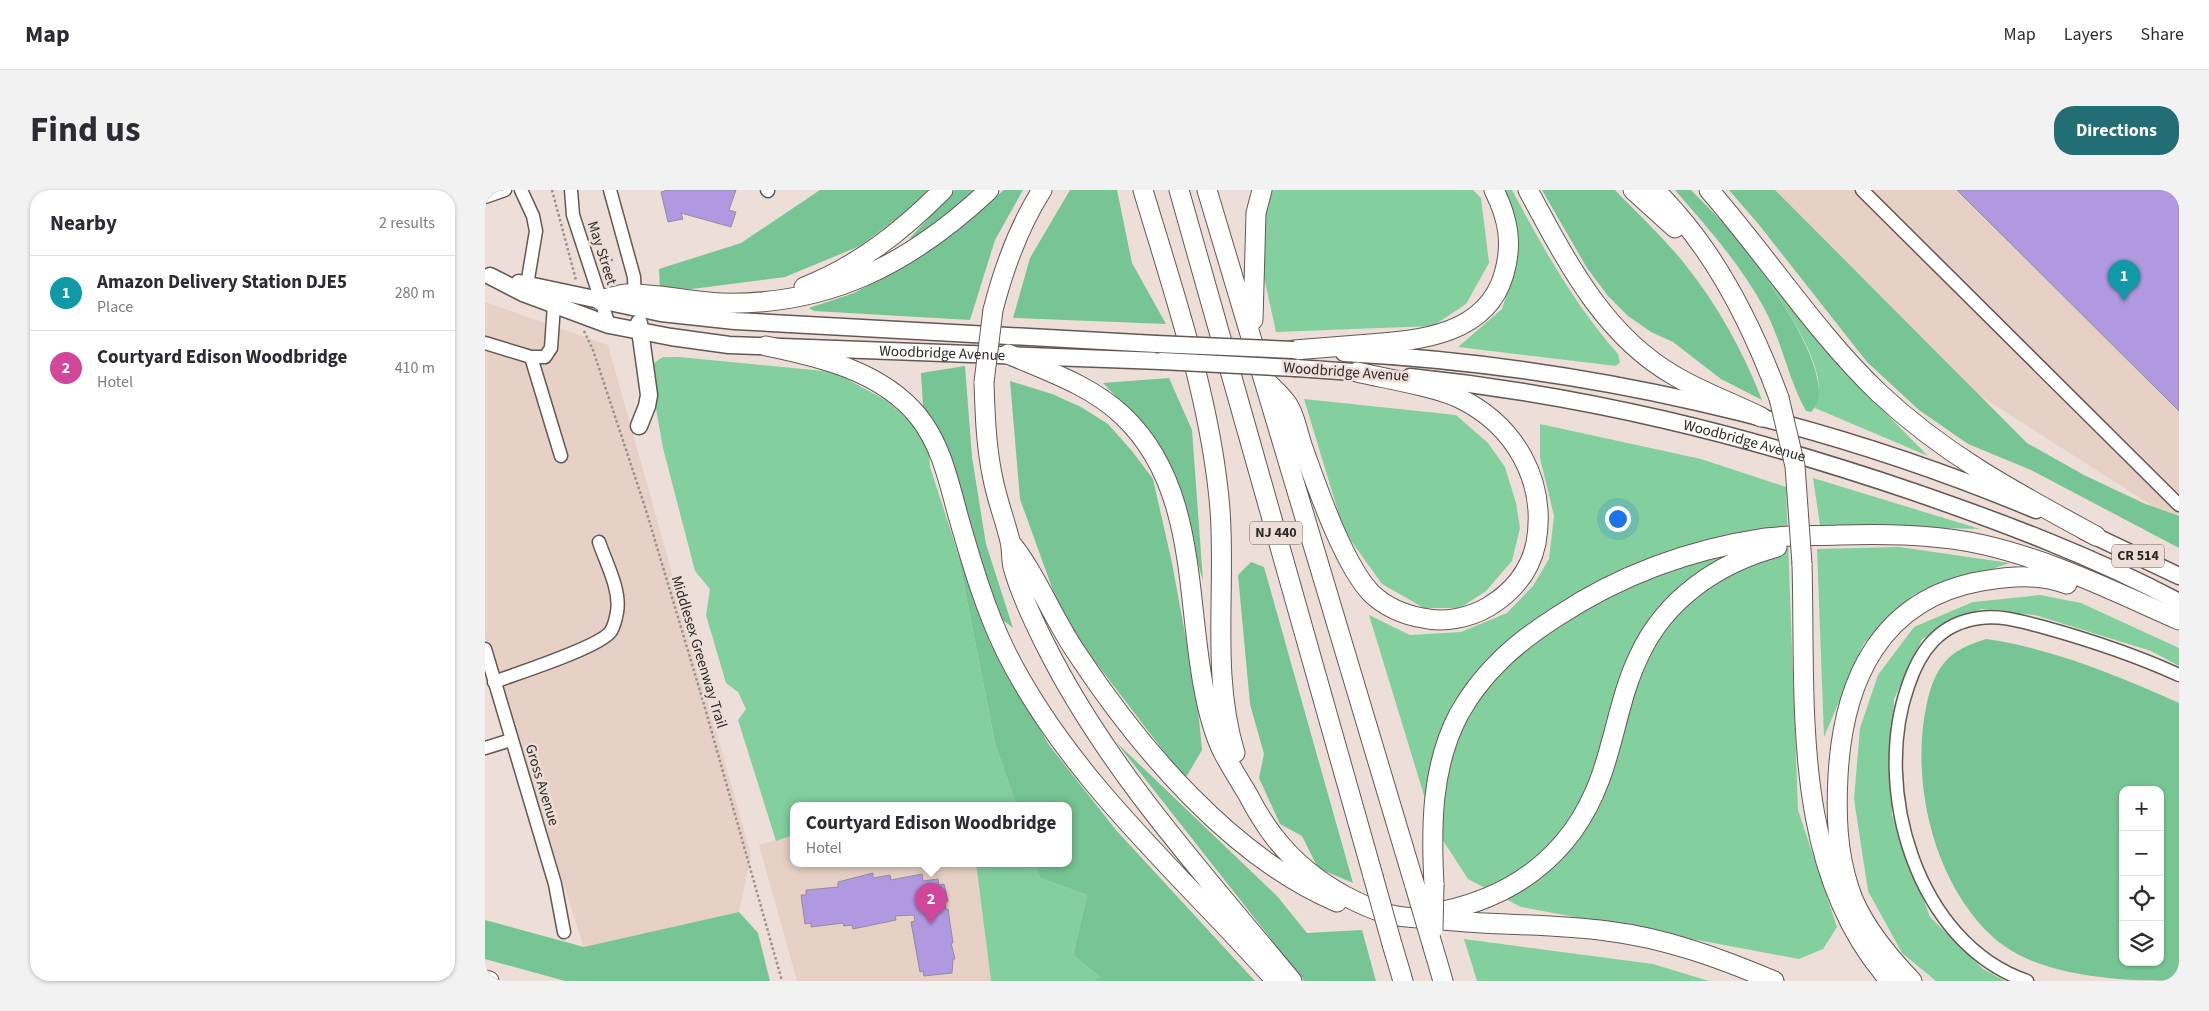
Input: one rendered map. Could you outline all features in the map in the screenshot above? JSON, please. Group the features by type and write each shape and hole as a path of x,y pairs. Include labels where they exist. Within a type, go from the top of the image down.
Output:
{"highway":[{"path":"752,302 805,286 852,264 900,230 943,190"},
{"path":"601,300 625,294 635,301 705,302 752,302 809,296 861,278 912,252 936,236 989,190"},
{"path":"1042,190 1015,240 1001,276 993,310 984,382 985,421 989,457 997,500 1010,541 1013,568 1035,624 1080,708 1137,790 1292,981"},
{"path":"1143,190 1196,374 1215,464 1222,554 1225,714 1247,793"},
{"name":"NJ 440","path":"1179,190 1403,981"},
{"name":"NJ 440","path":"1207,190 1252,335 1443,981"},
{"path":"1252,335 1256,214 1261,190"},
{"path":"1295,359 1430,338 1453,330 1474,318 1491,300 1502,280 1509,256 1509,232 1502,207 1494,190"},
{"path":"1529,190 1570,268 1593,302 1618,331 1645,355 1675,376 1761,417"},
{"path":"1633,190 1684,237 1718,278 1749,326"},
{"path":"1654,190 1693,232 1724,278 1749,326 1779,398 1795,466 1802,564 1807,751 1811,797 1819,841 1834,888 1850,925 1871,960 1890,981"},
{"path":"1709,190 1743,229 1847,359 1908,419 1988,477 2096,536"},
{"path":"766,346 837,363 873,381 897,397 917,415 939,450 991,618 1025,686 1047,722 1097,788 1277,981"},
{"path":"1008,354 1080,385 1122,415 1139,434 1165,474 1181,526 1203,685 1211,717 1223,752 1273,837 1291,857 1325,884 1370,907 1390,914 1409,917 1610,931 1695,950 1774,981"},
{"path":"1265,380 1287,403 1335,530 1359,576 1372,594 1391,607 1411,616 1433,620 1459,618 1481,611 1503,598 1519,582 1533,560 1537,534 1537,506 1532,476 1521,452 1504,430 1485,414 1458,398 1357,372"},
{"path":"1409,917 1436,912 1501,891 1522,880 1559,850 1588,808 1600,778 1629,680 1639,655 1651,633 1683,596 1703,580 1754,553 1832,535"},
{"path":"1433,947 1434,885 1432,854 1434,797 1448,741 1473,692 1491,668 1534,631 1589,597 1661,564 1693,554 1768,538 1832,535 1904,535 1970,542 2036,560 2179,620"},
{"path":"1010,541 1026,562 1058,624 1098,684 1151,751 1204,808 1257,856 1285,876 1317,894 1347,907 1370,907"},
{"path":"1912,981 1866,925 1849,889 1839,845 1836,807 1842,731 1851,694 1864,664 1897,622 1914,609 1953,588 1973,583 2019,575 2048,578 2154,609"},
{"path":"485,980 489,981"}],"main road":[{"name":"Woodbridge Avenue","path":"487,276 601,300"},
{"name":"Woodbridge Avenue","path":"487,276 554,305 609,325 698,341 766,346 1161,361 1295,359 1384,355 1556,376 1639,390 1761,417 1902,460 2021,504 2096,536 2179,576"},
{"name":"Woodbridge Avenue","path":"635,301 735,321 1157,344 1295,359 1357,372 1468,383 1553,395 1636,412 1759,443 1893,485 2019,530 2087,558 2179,602"},
{"path":"635,301 649,395 639,426"}],"street":[{"path":"485,197 505,190"},
{"path":"521,190 533,216 536,231 527,285"},
{"path":"571,195 580,190"},
{"path":"605,190 614,203"},
{"name":"May Street","path":"610,190 634,277 635,301"},
{"path":"1862,190 2179,505"},
{"name":"May Street","path":"571,195 573,215 609,325"},
{"path":"485,343 531,357 545,357 550,353 554,305"},
{"path":"531,357 561,456"},
{"path":"494,682 570,653 599,640 611,632 617,611 617,594 599,542"},
{"path":"2027,981 1995,966 1971,948 1951,927 1923,881 1910,850 1897,792 1895,761 1902,702 1921,654 1934,639 1963,622 1981,617 1999,617 2103,645 2179,675"},
{"name":"Gross Avenue","path":"485,650 555,884 563,932"},
{"path":"485,748 511,740"}],"path":[{"path":"552,190 572,271"},
{"path":"606,262 615,259"},
{"name":"Middlesex Greenway Trail","path":"583,333 593,350 645,507 703,701 782,981"}],"shaded area":[{"path":"1771,190 2179,190 2179,523 1938,369"},
{"path":"485,302 608,345 751,855 739,912 584,948 485,638"},
{"path":"790,836 790,867 977,867 991,981 797,981 759,845"}],"green space":[{"path":"820,190 928,190 911,208 860,246 785,277 692,289 660,288 659,269 741,243"},
{"path":"955,190 975,190 929,233 909,239"},
{"path":"1004,190 1023,190 995,240 970,320 814,311 809,308 854,293 912,262"},
{"path":"1070,190 1117,190 1132,263 1166,324 1013,318 1030,258"},
{"path":"1269,190 1473,190 1481,198 1489,263 1466,304 1433,326 1276,332 1260,259 1265,200"},
{"path":"1502,190 1512,190 1573,295 1618,354 1620,362 1616,366 1458,347 1502,309 1516,266 1514,222"},
{"path":"1542,190 1615,190 1676,253 1696,279 1718,311 1738,346 1762,400 1721,379 1673,342 1651,332 1628,316 1608,296 1587,268"},
{"path":"1675,190 1691,190 1707,206 1733,234 1777,294 1807,349 1816,375 1818,396 1811,412 1806,411 1800,399 1776,334 1755,292 1723,247"},
{"path":"1729,190 1775,190 2027,443 2084,475 2143,503 2179,516 2179,548 2031,470 1968,444 1919,410 1867,362 1760,226"},
{"path":"1732,233 1862,389 1928,456 1815,408 1818,378 1803,338 1781,300"},
{"path":"663,357 679,357 834,372 887,401 916,427 929,453 930,467 957,550 995,743 1015,802 790,802 790,836 776,841 738,720 746,709 738,692 726,683 706,615 710,589 695,571 663,448 650,375 655,362"},
{"path":"965,366 972,457 986,544 1013,628 994,613 951,462 923,407 921,373"},
{"path":"1169,378 1192,430 1203,581 1172,470 1144,426 1103,383"},
{"path":"1010,381 1052,394 1081,407 1108,424 1153,479 1172,563 1197,699 1202,750 1185,779 1064,621 1020,499"},
{"path":"1304,399 1456,415 1488,443 1505,467 1516,503 1520,528 1512,561 1486,591 1460,608 1424,608 1382,584 1344,531"},
{"path":"1540,424 1701,459 1786,487 1798,810 1837,927 1823,949 1799,959 1521,907 1468,879 1433,825 1369,615 1410,635 1461,632 1507,613 1533,586 1549,559 1554,516 1540,458"},
{"path":"1813,478 1980,529 1820,525"},
{"path":"1899,547 2010,563 1913,595 1864,643 1824,737 1817,549"},
{"path":"957,550 990,643 1049,745 1116,830 1255,981 1093,981 1100,977 1073,955 1087,895 1040,878 1036,867 1072,867 1072,802 1015,802 995,743"},
{"path":"1251,562 1264,567 1353,883 1318,868 1302,836 1280,824 1259,778 1264,754 1250,704 1238,575"},
{"path":"2040,595 2081,603 2179,648 2179,666 2151,651 2035,615 1981,609 1922,639 1894,699 1892,815 1930,917 1983,969 2005,981 1936,981 1902,953 1868,891 1854,799 1860,728 1878,675 1914,627 1973,602"},
{"path":"1986,639 2035,649 2109,673 2179,703 2179,981 2107,978 2057,969 2034,962 1994,938 1974,917 1957,893 1944,866 1926,807 1922,777 1922,748 1924,719 1933,683 1948,658 1969,645"},
{"path":"1116,742 1277,896 1307,933 1362,930 1376,981 1304,981"},
{"path":"977,867 1036,867 1040,878 1087,895 1073,955 1100,977 1093,981 991,981"},
{"path":"739,912 758,933 770,981 565,981 485,959 485,920 584,947"},
{"path":"1464,939 1653,964 1709,981 1477,981"}],"building":[{"path":"668,190 736,190 729,210 736,212 731,227 681,213 683,219 668,222 661,192"},
{"path":"1957,190 2179,190 2179,411"},
{"path":"873,873 873,878 890,875 891,880 922,874 923,881 938,879 939,885 944,884 948,901 945,902 946,909 948,909 953,943 951,943 955,959 953,959 952,973 924,976 923,971 920,972 911,922 915,921 914,915 895,916 896,920 853,929 852,925 844,926 843,923 811,927 811,923 805,924 801,895 806,895 806,890 838,887 838,882"}],"place":[{"name":"Amazon Delivery Station DJE5","path":"2124,301"},
{"name":"Courtyard Edison Woodbridge","path":"931,924"}]}
